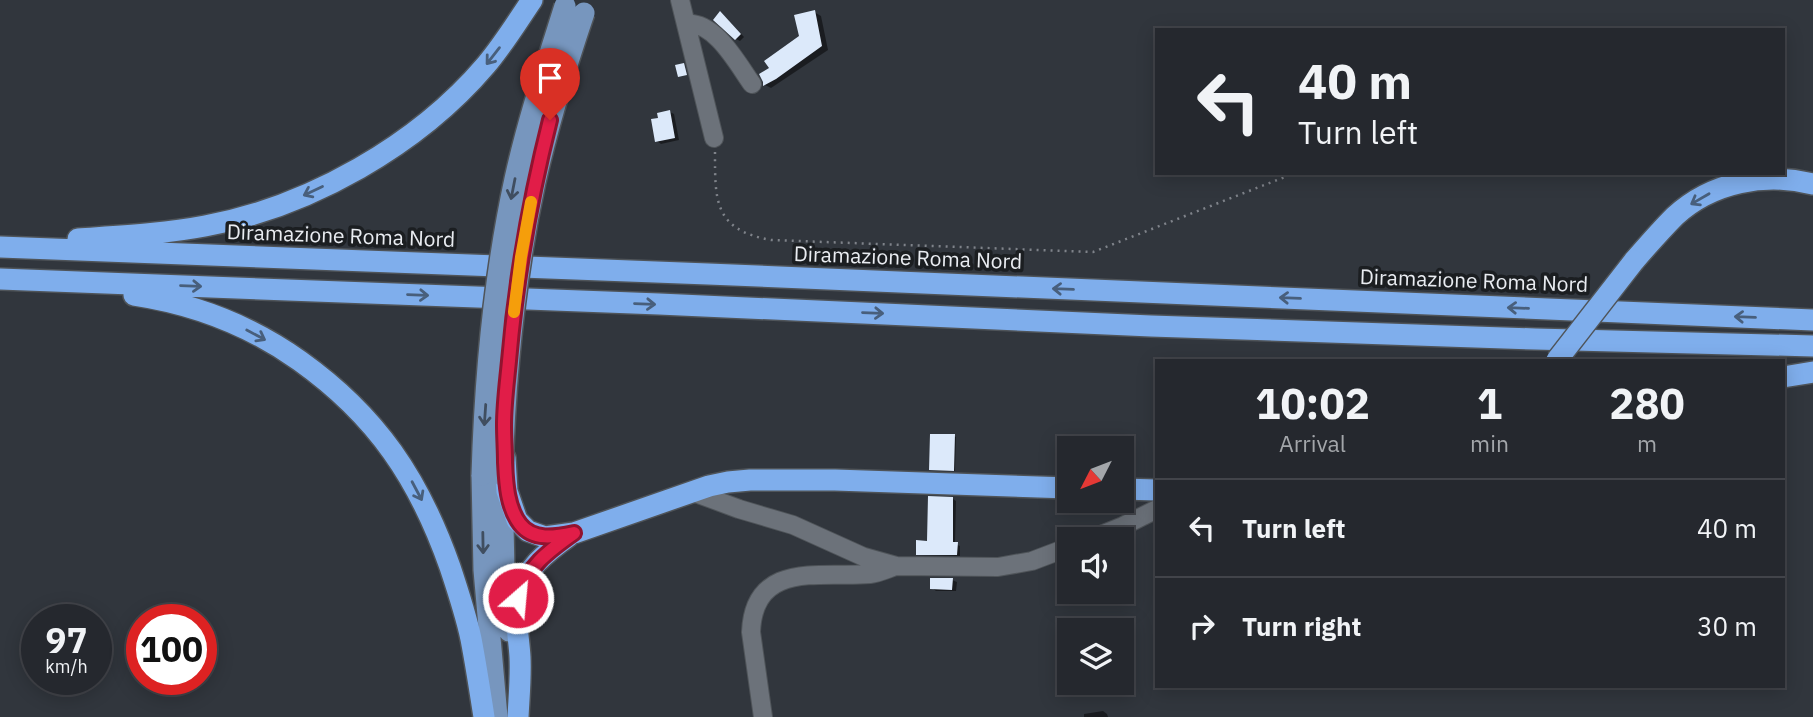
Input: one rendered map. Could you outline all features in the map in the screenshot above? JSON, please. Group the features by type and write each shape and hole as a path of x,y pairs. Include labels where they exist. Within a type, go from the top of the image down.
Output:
{"highway":[{"path":"0,246 204,227 265,211 339,179 414,132 439,112 486,65 532,0"},
{"path":"1558,359 1634,261 1675,216 1693,202 1733,183 1749,180 1782,179 1813,184"},
{"name":"Diramazione Roma Nord","path":"0,246 1813,320"},
{"path":"0,279 1206,328 1813,346"},
{"path":"24,280 156,299 195,309 265,339 337,389 384,440 408,474 429,513 453,577 470,636 484,717"},
{"path":"1785,376 1813,372"},
{"path":"504,424 508,491 513,512 519,523 539,536 574,533 692,492 722,483 750,480 835,480 1057,488"},
{"path":"1134,489 1155,490"},
{"path":"518,717 519,592 537,563 574,533"}],"main road":[{"path":"497,717 485,591 492,475 504,424 521,257 534,183 576,5"},
{"path":"518,717 484,423 501,254 515,179 531,114 576,5"}],"street":[{"path":"680,0 714,138"},
{"path":"686,24 701,25 715,35 752,83"},
{"path":"692,492 793,525 864,557 896,566 998,567 1023,563 1057,551"},
{"path":"1121,527 1155,510"},
{"path":"763,717 751,632 756,604 768,589 790,578 823,574 869,574 896,566"}],"path":[{"path":"714,138 715,193 724,215 739,230 771,240 1093,252 1290,175"}],"building":[{"path":"815,10 822,46 763,86 759,74 769,68 764,61 799,36 794,15"},
{"path":"720,11 741,34 735,40 713,20"},
{"path":"684,63 687,75 678,77 675,65"},
{"path":"670,110 675,138 655,142 651,119 658,118 657,113"},
{"path":"930,434 955,434 954,471 929,470"},
{"path":"928,496 953,497 953,542 958,542 957,555 916,555 916,540 927,541"},
{"path":"930,578 953,578 952,590 930,589"}],"slow traffic":[{"path":"514,312 531,202"}],"route":[{"path":"518,598 524,580 537,563 574,533 545,537 525,529 513,512 506,480 504,424 513,320 534,183 550,120"}]}
